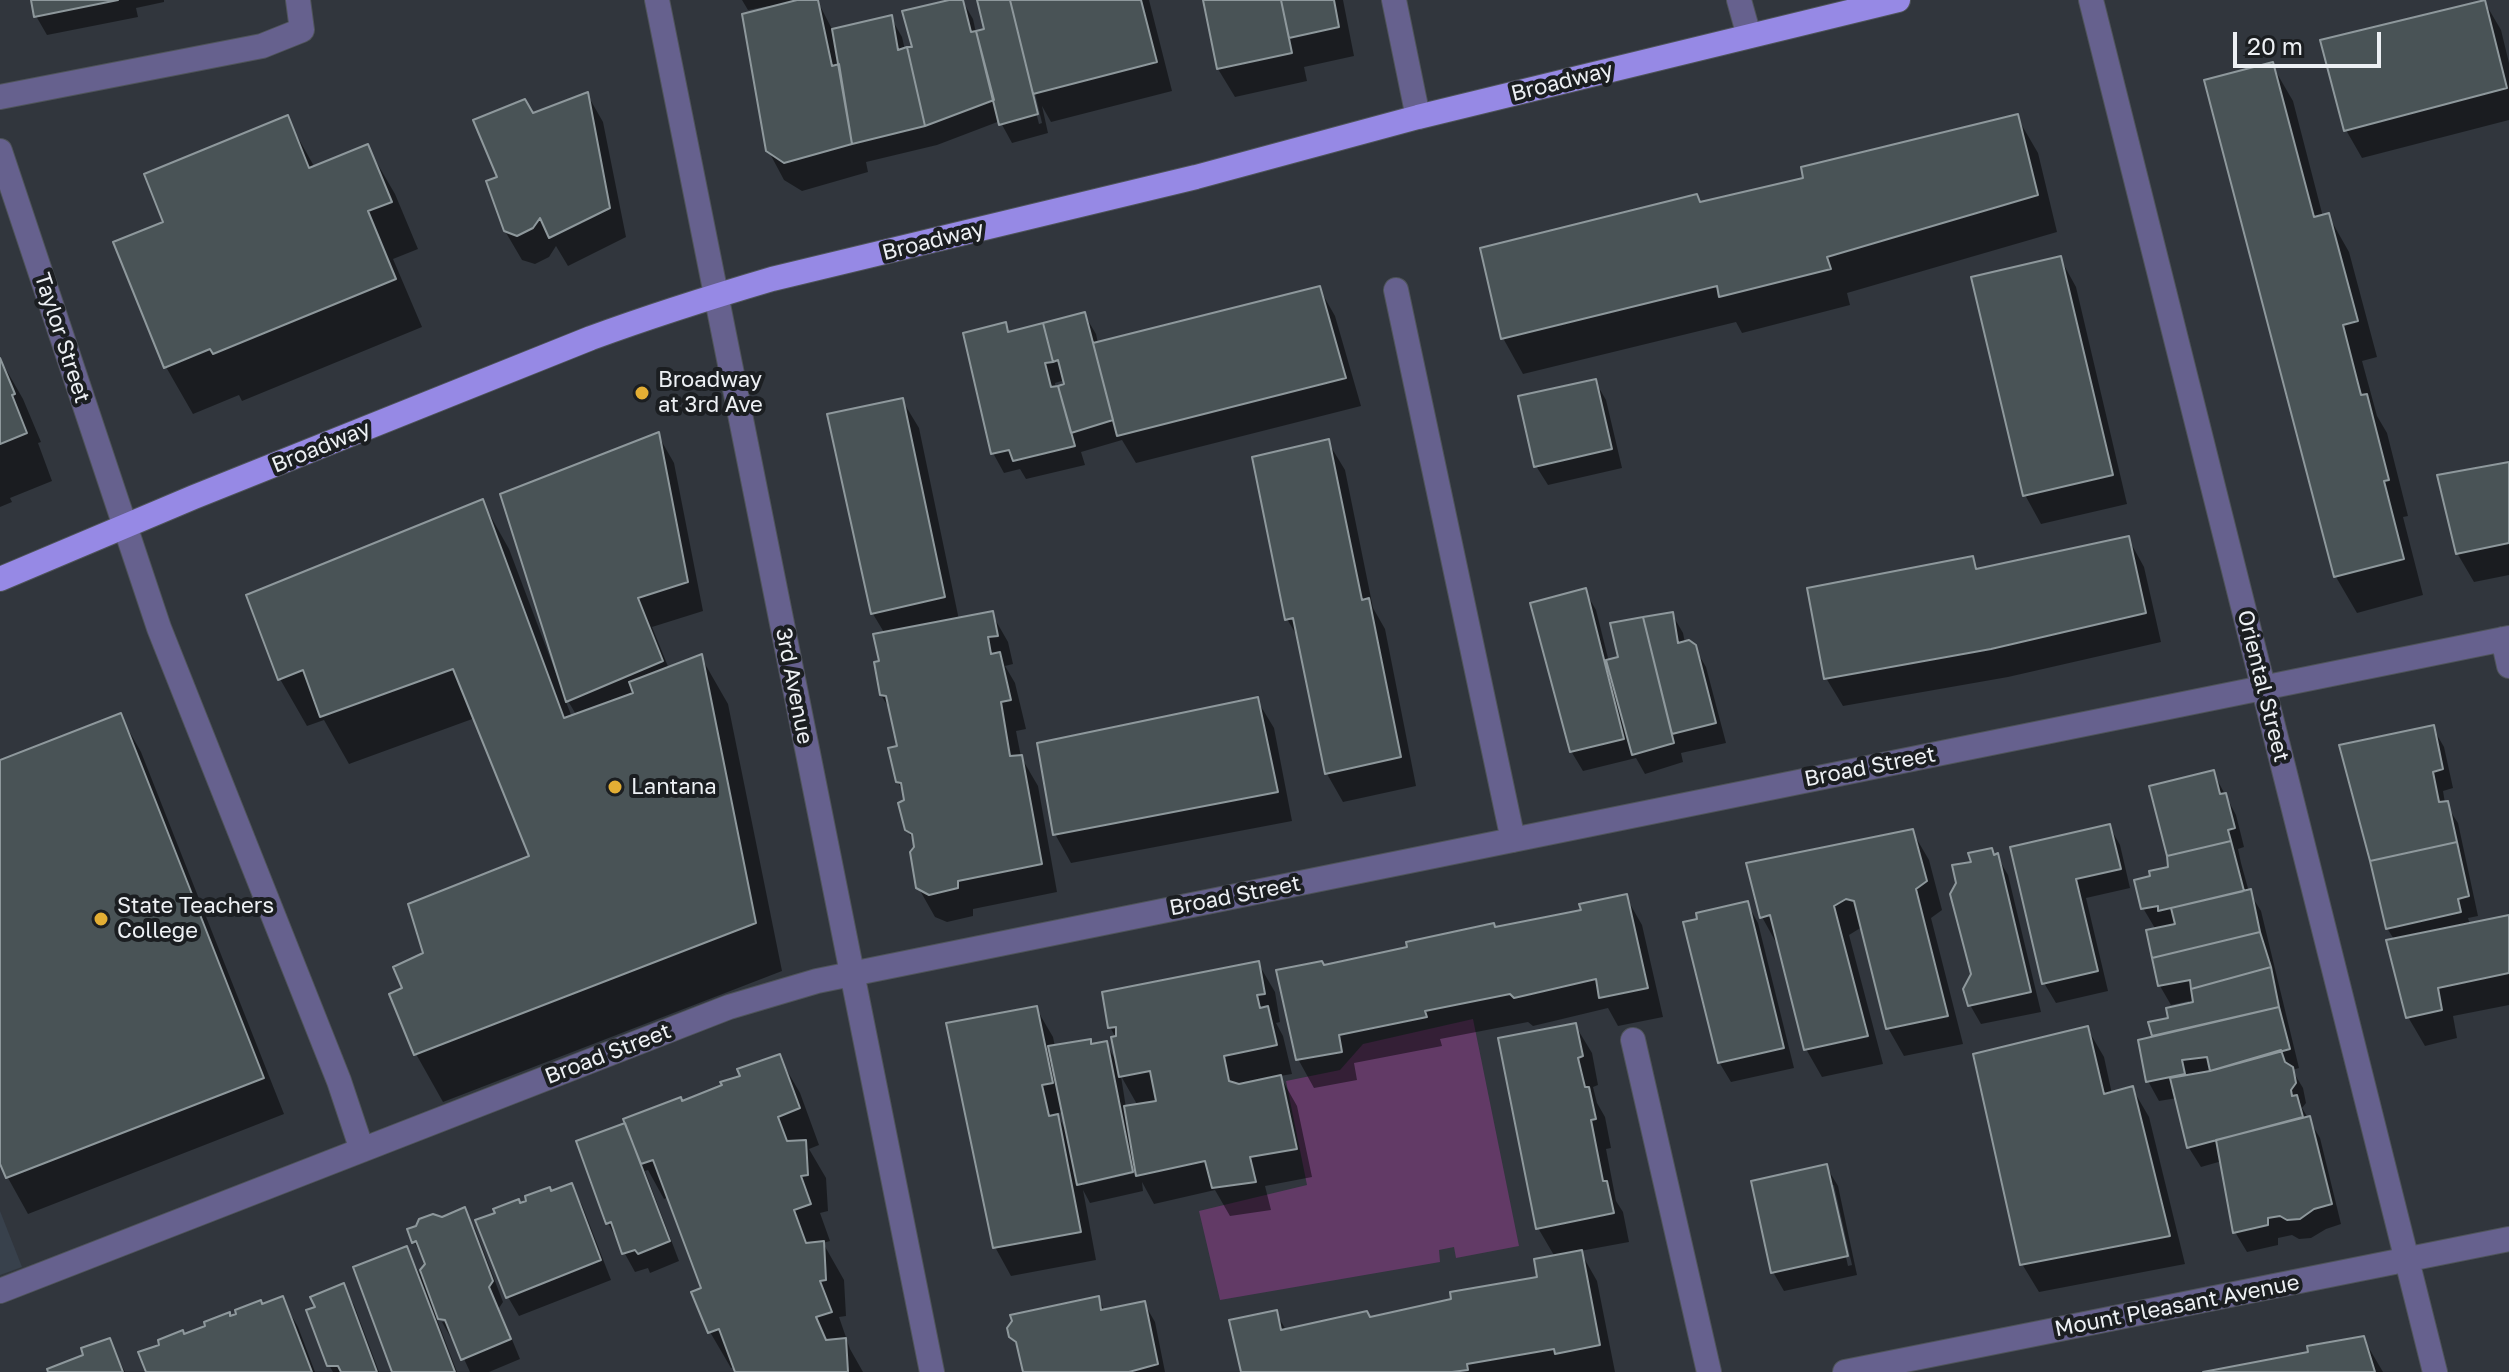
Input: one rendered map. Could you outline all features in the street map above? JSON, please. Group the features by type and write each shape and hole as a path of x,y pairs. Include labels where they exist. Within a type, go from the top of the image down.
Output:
{"main road":[{"name":"Broadway","path":"0,579 591,338 716,296 772,279 1196,177 1418,117 1898,0"}],"street":[{"path":"0,97 262,46 302,30 298,0"},
{"name":"3rd Avenue","path":"657,0 932,1372"},
{"path":"1394,0 1418,117"},
{"path":"1739,0 1749,36"},
{"name":"Oriental Street","path":"2091,0 2435,1372"},
{"name":"Taylor Street","path":"0,151 159,628 339,1081 362,1150"},
{"path":"1396,290 1513,840"},
{"path":"2506,638 2509,666"},
{"name":"Broad Street","path":"0,1291 729,1007 789,988 2506,638"},
{"path":"1633,1040 1709,1372"},
{"name":"Mount Pleasant Avenue","path":"1845,1372 2509,1239"}],"shaded area":[{"path":"1473,1019 1519,1246 1456,1258 1454,1247 1439,1250 1440,1262 1220,1300 1199,1211 1307,1185 1286,1081 1340,1070 1363,1044"},
{"path":"0,1211 22,1267 0,1275"}],"building":[{"path":"31,0 118,0 34,17"},
{"path":"797,0 818,0 832,66 839,64 852,144 784,163 766,151 742,14"},
{"path":"949,0 963,0 971,32 976,31 994,100 925,126 907,47 912,47 902,11"},
{"path":"977,0 1010,0 1038,114 999,125 976,31 984,29"},
{"path":"1010,0 1141,0 1157,62 1033,94"},
{"path":"1203,0 1281,0 1292,53 1217,69"},
{"path":"1281,0 1334,0 1339,27 1289,38"},
{"path":"2485,0 2507,88 2344,131 2320,40"},
{"path":"892,15 898,50 907,47 925,126 852,144 832,29"},
{"path":"2273,62 2314,217 2329,213 2358,321 2343,325 2361,395 2367,394 2389,480 2384,481 2404,559 2334,577 2204,80"},
{"path":"588,92 610,208 549,238 540,218 533,228 517,236 504,231 486,181 497,177 473,120 525,99 533,113"},
{"path":"2018,114 2038,195 1827,257 1831,269 1719,297 1717,286 1501,339 1480,248 1697,194 1700,202 1803,178 1801,167"},
{"path":"288,115 309,168 368,144 392,202 368,211 396,279 213,354 210,349 164,368 113,242 163,222 144,174"},
{"path":"2061,256 2113,475 2023,496 1971,277"},
{"path":"1320,286 1346,378 1117,436 1093,343"},
{"path":"1085,312 1113,420 1071,433 1058,386 1064,384 1058,360 1053,362 1043,323"},
{"path":"1006,322 1008,332 1043,323 1053,362 1045,363 1051,387 1058,386 1075,446 1013,461 1009,450 991,454 963,333"},
{"path":"0,358 27,433 0,444"},
{"path":"1596,379 1612,449 1534,467 1518,396"},
{"path":"903,398 945,597 871,614 827,414"},
{"path":"659,432 688,582 638,598 663,661 566,702 500,494"},
{"path":"1329,439 1362,600 1369,598 1401,757 1325,774 1293,618 1285,620 1252,457"},
{"path":"2509,462 2509,543 2456,554 2437,475"},
{"name":"Lantana","path":"483,499 564,718 633,693 629,682 702,654 756,923 414,1055 389,994 402,988 393,967 423,953 408,904 529,856 453,669 320,717 303,670 278,680 246,595"},
{"path":"2129,536 2146,613 1991,649 1824,679 1807,588 1973,556 1976,569"},
{"path":"1586,588 1624,739 1570,752 1530,603"},
{"path":"993,611 998,636 988,637 991,654 1000,652 1011,700 1001,702 1010,756 1022,755 1042,864 958,881 958,888 929,895 916,888 910,852 914,847 912,834 905,830 898,803 904,800 901,783 896,782 888,748 897,746 886,696 880,695 874,662 879,661 873,634"},
{"path":"1673,612 1678,643 1689,640 1696,645 1716,723 1672,734 1643,617"},
{"path":"1643,617 1674,743 1632,755 1606,660 1618,657 1610,623"},
{"path":"1258,697 1278,792 1053,835 1037,743"},
{"name":"State Teachers College","path":"121,713 264,1078 6,1178 0,1164 0,760"},
{"path":"2434,725 2443,769 2433,772 2439,802 2448,801 2457,842 2370,861 2339,745"},
{"path":"2214,770 2220,794 2226,793 2235,828 2228,830 2231,841 2167,856 2149,786"},
{"path":"2110,824 2121,869 2076,879 2098,971 2042,984 2010,847"},
{"path":"1913,829 1927,881 1916,889 1948,1016 1886,1029 1854,901 1846,899 1834,906 1868,1036 1804,1050 1770,915 1760,918 1746,863"},
{"path":"2231,841 2244,891 2158,911 2158,906 2141,909 2134,880 2150,876 2149,871 2168,867 2167,856"},
{"path":"2457,842 2469,896 2458,899 2461,912 2386,929 2370,861"},
{"path":"1992,848 1994,855 1998,853 2031,992 1968,1006 1963,989 1971,974 1950,894 1956,883 1952,865 1971,862 1968,853"},
{"path":"2251,889 2260,932 2152,958 2146,930 2175,924 2171,908"},
{"path":"1627,894 1648,988 1599,998 1596,979 1514,998 1510,994 1425,1011 1427,1017 1339,1035 1342,1052 1296,1060 1276,970 1322,961 1324,965 1407,947 1406,942 1494,923 1495,927 1581,910 1579,904"},
{"path":"1748,901 1784,1048 1718,1063 1683,922 1697,919 1696,913"},
{"path":"2509,915 2509,973 2438,988 2442,1010 2406,1018 2386,940"},
{"path":"2260,932 2271,967 2191,989 2190,980 2158,986 2152,958"},
{"path":"1259,961 1265,994 1257,995 1260,1008 1268,1006 1277,1045 1224,1056 1229,1081 1239,1084 1281,1075 1297,1149 1250,1157 1256,1182 1212,1188 1205,1161 1136,1176 1124,1106 1156,1101 1150,1071 1119,1077 1111,1037 1116,1036 1116,1027 1108,1028 1102,992"},
{"path":"2271,967 2279,1007 2152,1036 2148,1022 2168,1018 2166,1008 2193,1002 2191,989"},
{"path":"1037,1006 1053,1083 1042,1085 1049,1116 1058,1114 1081,1232 993,1248 946,1023"},
{"path":"2279,1007 2290,1049 2210,1071 2207,1057 2182,1060 2185,1074 2146,1082 2138,1040"},
{"path":"1576,1023 1583,1056 1578,1058 1585,1087 1589,1087 1596,1119 1591,1120 1603,1181 1607,1181 1614,1213 1536,1229 1498,1038"},
{"path":"2088,1026 2104,1094 2133,1086 2170,1236 2020,1265 1973,1054"},
{"path":"1091,1039 1091,1044 1107,1041 1133,1172 1077,1185 1048,1046"},
{"path":"2281,1050 2285,1062 2293,1067 2296,1083 2291,1090 2292,1096 2297,1095 2303,1117 2187,1148 2170,1078 2210,1071"},
{"path":"780,1054 800,1108 778,1117 787,1141 806,1140 808,1175 801,1176 811,1204 794,1210 806,1243 824,1241 826,1280 820,1281 832,1312 816,1317 826,1340 846,1338 848,1372 735,1372 719,1329 708,1333 691,1292 701,1288 653,1160 641,1164 623,1119 722,1085 720,1082 740,1076 737,1069"},
{"path":"2310,1116 2332,1204 2314,1209 2300,1219 2268,1218 2268,1225 2233,1233 2216,1140"},
{"path":"625,1123 670,1241 638,1254 635,1250 622,1254 611,1222 606,1224 576,1141"},
{"path":"1827,1164 1848,1256 1771,1273 1751,1181"},
{"path":"572,1183 601,1260 506,1298 475,1220 519,1199 520,1203 526,1201 525,1196"},
{"path":"465,1207 493,1281 489,1287 511,1339 461,1360 445,1320 438,1319 420,1270 425,1264 416,1241 412,1243 407,1229 416,1226 419,1219 433,1214 442,1217"},
{"path":"407,1246 455,1372 392,1372 353,1267"},
{"path":"1582,1250 1600,1345 1555,1354 1554,1349 1467,1364 1468,1370 1452,1372 1241,1372 1229,1320 1277,1310 1281,1330 1367,1311 1370,1317 1451,1299 1450,1292 1537,1277 1534,1259"},
{"path":"344,1283 377,1372 341,1372 338,1366 327,1366 306,1310 315,1307 310,1297"},
{"path":"283,1296 312,1372 146,1372 138,1352 159,1345 158,1340 183,1330 184,1334 205,1326 204,1322 230,1312 230,1316 236,1314 235,1310 261,1300 262,1304"},
{"path":"1099,1296 1101,1310 1145,1301 1158,1364 1129,1372 1023,1372 1016,1342 1009,1337 1007,1328 1012,1321 1010,1315"},
{"path":"2364,1336 2375,1372 2203,1372 2308,1352 2307,1346"},
{"path":"110,1338 123,1372 48,1372 47,1369 83,1355 81,1348"}],"place":[{"name":"Broadway at 3rd Ave","path":"642,393"},
{"name":"Lantana","path":"615,787"},
{"name":"State Teachers College","path":"101,919"}]}
